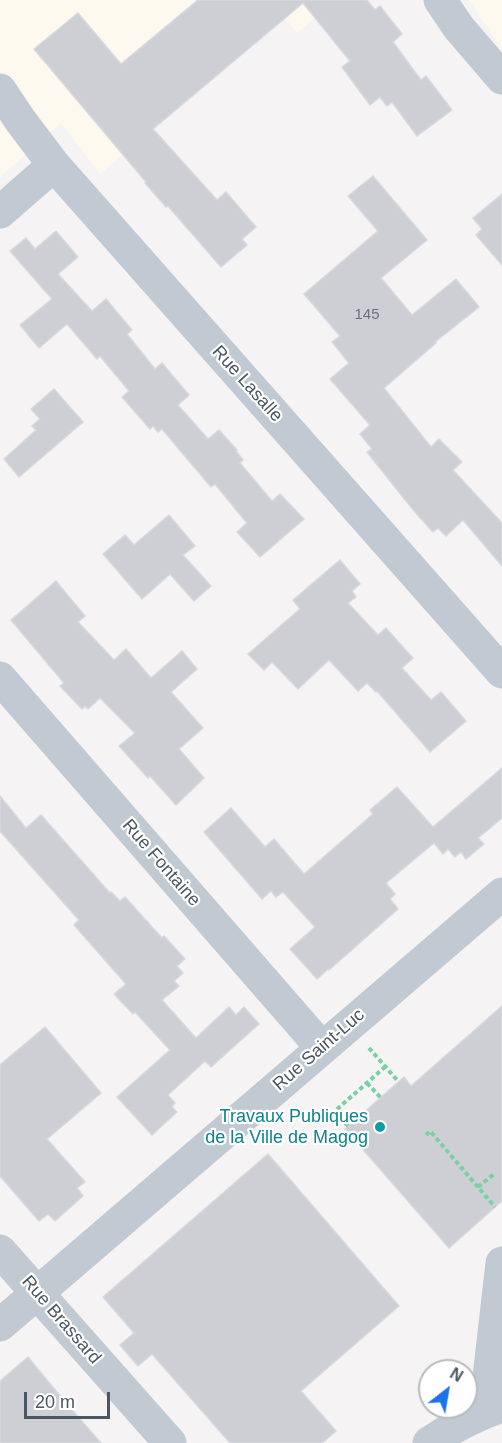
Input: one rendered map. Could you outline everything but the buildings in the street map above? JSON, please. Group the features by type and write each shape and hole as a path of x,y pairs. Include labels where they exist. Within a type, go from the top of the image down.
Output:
{"street":[{"path":"440,0 459,28 502,78"},
{"name":"Rue Lasalle","path":"0,90 54,165 502,672"},
{"path":"0,212 54,165"},
{"name":"Rue Fontaine","path":"0,678 322,1048"},
{"name":"Rue Saint-Luc","path":"0,1325 502,894"},
{"name":"Rue Brassard","path":"0,1251 170,1443"},
{"path":"429,1443 443,1433 494,1409 502,1263"}],"path":[{"path":"348,1025 397,1080"},
{"path":"348,1126 335,1111 386,1067"},
{"path":"367,1083 381,1098"},
{"path":"426,1135 430,1131 495,1207"},
{"path":"460,1175 465,1171"},
{"path":"478,1187 494,1174"}],"shaded area":[{"path":"0,0 335,0 297,33 285,18 100,174 61,123 0,177"},
{"path":"469,0 502,0 502,48 490,32"}],"place":[{"name":"Travaux Publiques de la Ville de Magog","path":"380,1127"}]}
